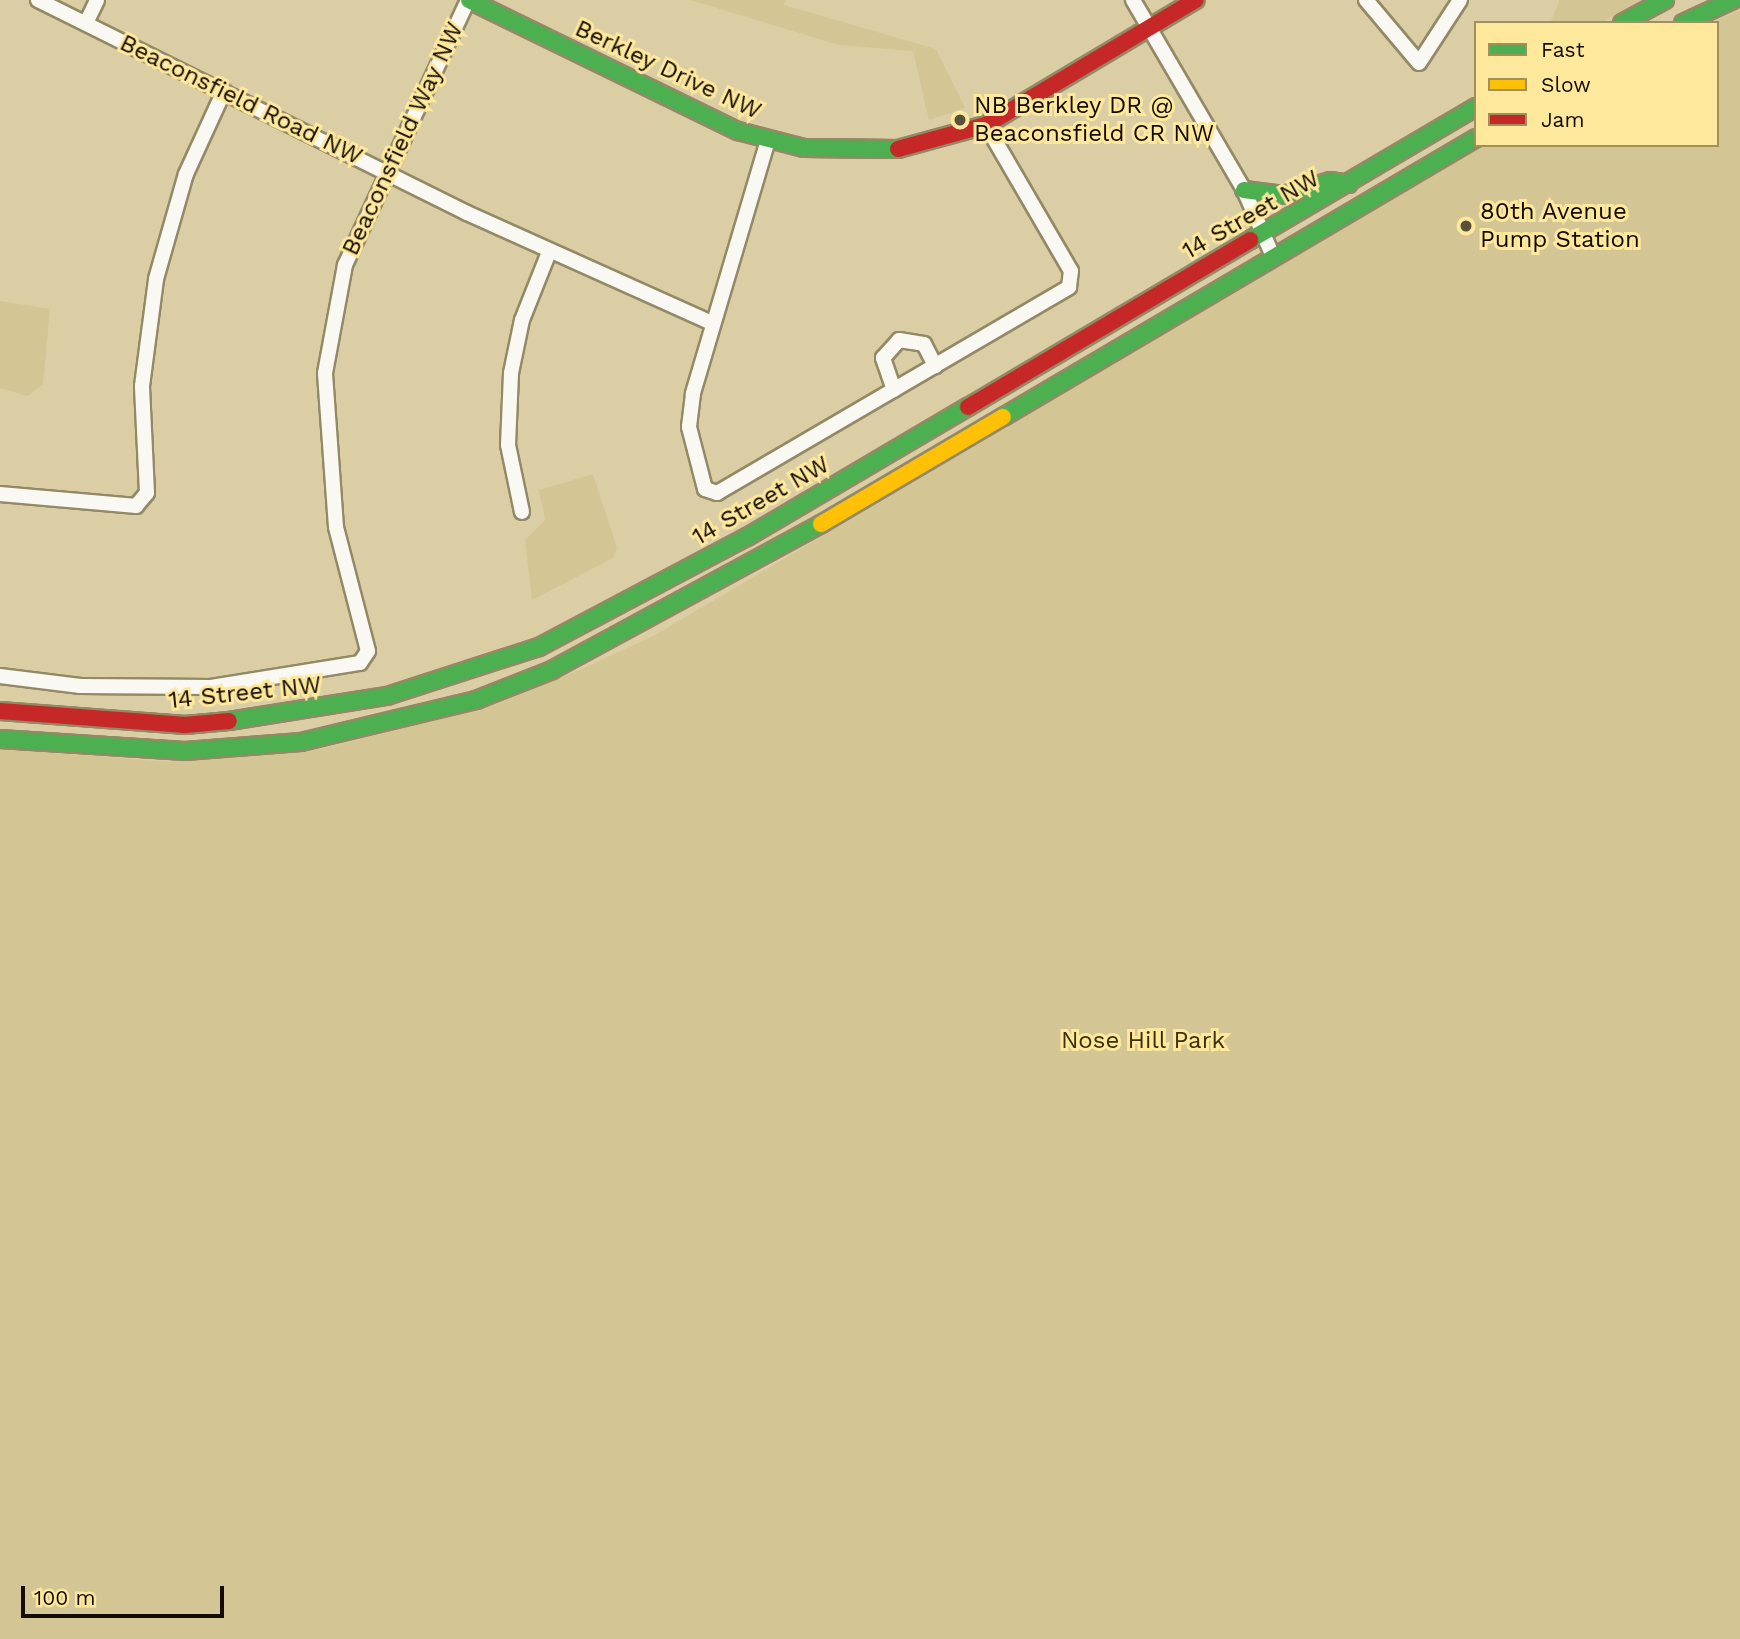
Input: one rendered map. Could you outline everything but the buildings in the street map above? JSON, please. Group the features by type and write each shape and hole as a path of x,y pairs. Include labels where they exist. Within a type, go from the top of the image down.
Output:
{"main road":[{"name":"Berkley Drive NW","path":"468,0 768,140 860,152 986,125 1196,0"},
{"path":"1626,21 1665,0"},
{"path":"1687,21 1733,0"},
{"name":"14 Street NW","path":"0,711 185,725 300,714 400,692 539,647 747,537 1350,184 1474,108"},
{"name":"14 Street NW","path":"0,738 186,751 301,742 489,695 640,628 1272,254 1474,139"},
{"path":"1244,190 1284,195 1330,181 1350,184"}],"street":[{"name":"Beaconsfield Road NW","path":"38,0 549,252 712,323"},
{"path":"86,23 97,0"},
{"name":"Beaconsfield Way NW","path":"0,676 163,688 277,681 360,663 368,651 336,527 325,373 345,265 384,170 468,0"},
{"path":"1133,0 1244,190 1272,254"},
{"path":"1366,0 1419,63 1460,0"},
{"path":"0,494 136,506 147,493 142,386 156,279 186,174 224,92"},
{"path":"768,140 712,323 689,427 705,489 717,493 1069,287 1071,271 986,125"},
{"path":"522,512 508,445 511,373 522,320 549,252"},
{"path":"894,390 883,358 899,340 924,344 936,366"}],"green space":[{"path":"690,0 786,0 784,5 936,49 965,108 929,120 913,51 839,45"},
{"path":"1560,0 1642,0 1605,21 1551,21"},
{"name":"Nose Hill Park","path":"1740,10 1740,1639 0,1639 0,749 171,762 325,748 495,705 584,668 655,635 1482,147 1719,147 1719,21 1715,21"},
{"path":"0,301 50,309 43,384 28,396 0,388"},
{"path":"593,474 617,548 613,558 532,600 525,540 545,520 539,490"}],"traffic: fast":[{"path":"469,0 738,131 804,148 898,149"},
{"path":"1626,21 1665,0"},
{"path":"1687,21 1733,0"},
{"path":"1250,240 1474,108"},
{"path":"1003,417 1474,139"},
{"path":"1244,190 1284,195 1330,181 1349,184"},
{"path":"229,721 387,696 539,647 747,537 968,407"},
{"path":"0,739 185,751 301,742 476,700 552,670 821,524"}],"traffic: slow":[{"path":"821,524 1003,417"}],"traffic: jam":[{"path":"898,149 986,125 1196,0"},
{"path":"968,407 1250,240"},
{"path":"0,711 185,725 229,721"}],"place":[{"name":"NB Berkley DR @ Beaconsfield CR NW","path":"960,120"},
{"name":"80th Avenue Pump Station","path":"1466,226"}]}
